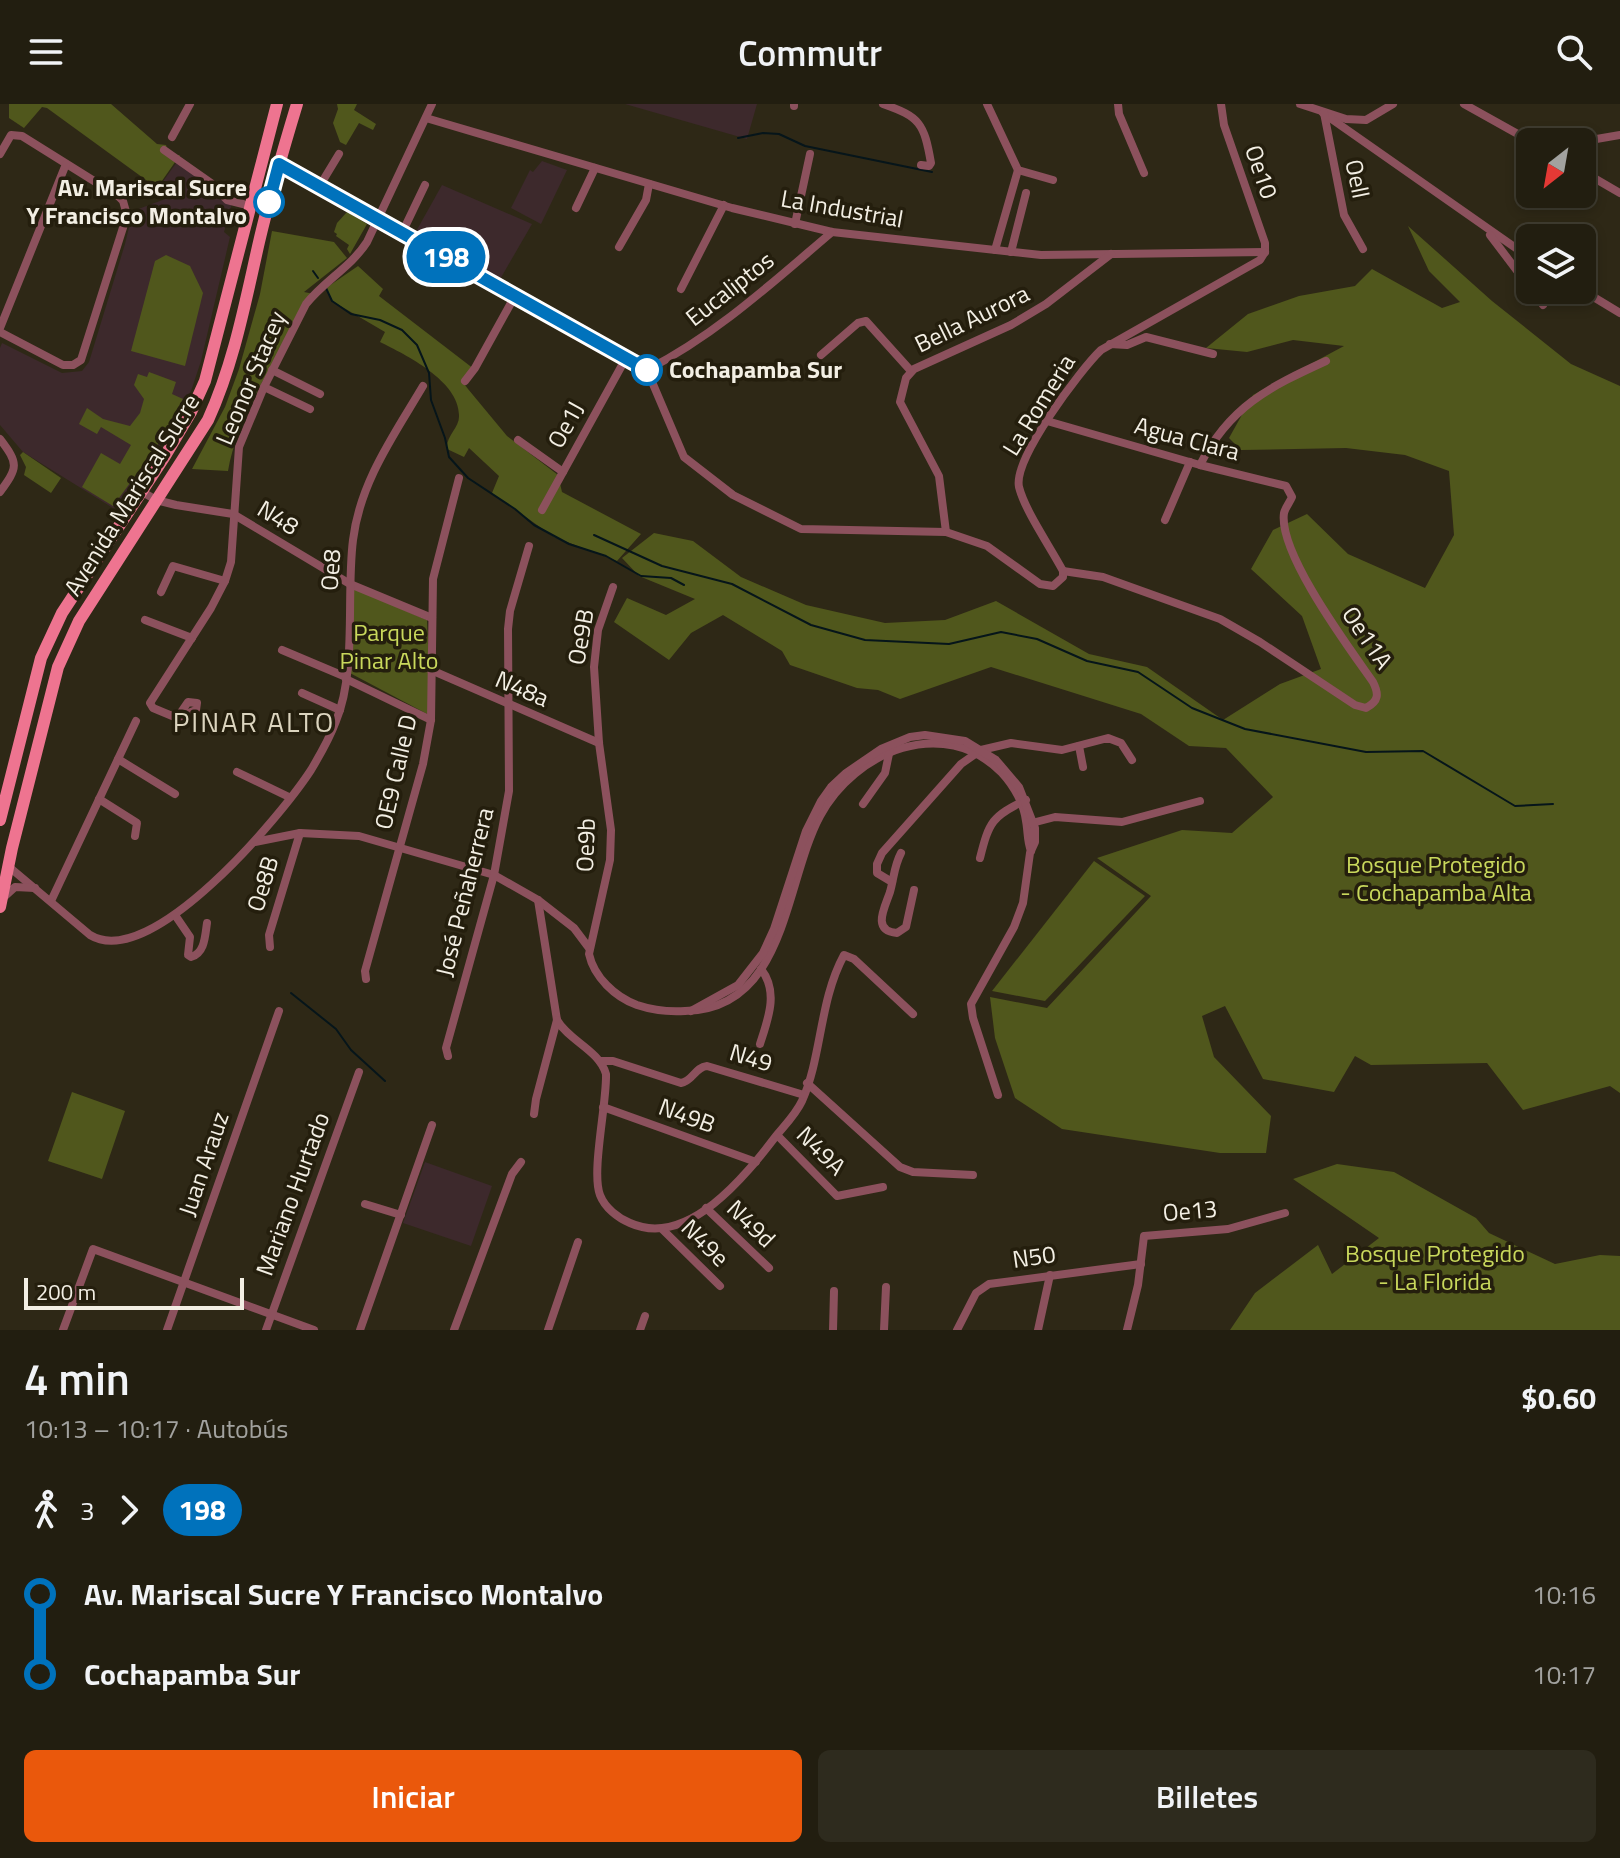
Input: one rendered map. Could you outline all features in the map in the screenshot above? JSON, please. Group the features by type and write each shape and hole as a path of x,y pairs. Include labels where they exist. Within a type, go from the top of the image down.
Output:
{"main road":[{"name":"Avenida Mariscal Sucre","path":"0,820 41,658 62,613 191,412 205,381 277,104"},
{"name":"Avenida Mariscal Sucre","path":"0,907 58,667 79,621 208,420 223,388 297,104"},
{"path":"11,777 28,782"}],"street":[{"path":"172,137 190,104"},
{"name":"Leonor Stacey","path":"177,718 153,708 150,703 225,581 231,562 239,447 264,387 306,304 315,292 358,256 432,104"},
{"path":"883,104 913,115 919,121 931,165 921,165"},
{"path":"911,104 913,115"},
{"path":"987,104 1018,170 995,250"},
{"path":"1118,104 1119,114 1144,173"},
{"name":"Oe10","path":"1221,104 1224,125 1265,243 1265,252"},
{"path":"1300,104 1346,119 1366,120 1393,104"},
{"path":"1464,104 1516,133"},
{"path":"1323,113 1516,249"},
{"name":"Oell","path":"1323,113 1344,215 1363,249"},
{"name":"La Industrial","path":"426,118 649,184 832,232 1041,255 1265,252"},
{"path":"1360,139 1366,120"},
{"path":"0,154 7,138 11,135 22,136 118,196 123,201 127,215 81,360 73,365 63,365 0,330 66,164"},
{"path":"1596,139 1620,135"},
{"path":"164,150 211,183 227,200 243,204"},
{"path":"319,187 339,154"},
{"path":"795,224 810,154"},
{"path":"279,164 647,370 684,457 733,495 801,529 946,532 987,546 1040,584 1053,586 1063,577 1063,571"},
{"path":"576,208 595,168"},
{"path":"1018,170 1053,180"},
{"path":"1596,179 1620,193"},
{"path":"619,247 646,198 649,184"},
{"path":"402,233 425,185"},
{"path":"1011,252 1026,193"},
{"path":"681,289 724,205"},
{"path":"1485,228 1516,269"},
{"name":"Eucaliptos","path":"647,370 726,322 832,232"},
{"name":"La Romeria","path":"1063,571 1019,485 1023,459 1047,421 1084,368 1109,344 1260,260 1265,252"},
{"name":"Bella Aurora","path":"946,532 939,476 900,402 901,391 911,371 1011,325 1046,304 1111,254"},
{"path":"465,381 516,294"},
{"path":"1596,298 1620,313"},
{"path":"821,355 858,323 866,321 911,371"},
{"path":"1109,344 1127,345 1146,337 1213,354"},
{"name":"Oe1J","path":"542,510 626,358"},
{"path":"1165,520 1195,463 1222,428 1253,398 1326,361"},
{"path":"272,370 320,394"},
{"name":"Oe8","path":"8,866 90,935 103,941 131,939 175,915 254,842 311,770 340,710 346,678 353,540 360,501 377,464 423,386"},
{"path":"264,387 310,409"},
{"name":"Agua Clara","path":"1047,421 1286,486 1292,497 1284,513"},
{"path":"0,439 15,465 0,492"},
{"path":"518,440 563,472"},
{"name":"OE9 Calle D","path":"366,979 365,971 423,764 431,720 434,573 459,478"},
{"name":"N48","path":"141,491 156,500 233,514 350,584 432,618"},
{"name":"Oe11A","path":"1063,571 1103,577 1220,619 1361,708 1369,707 1378,697 1378,692 1312,594 1287,536 1284,513"},
{"name":"José Peñaherrera","path":"448,1056 446,1048 494,875 509,791 509,619 529,546"},
{"path":"161,592 173,566 225,581"},
{"name":"Oe9B","path":"599,743 594,667 598,630 613,587"},
{"path":"145,620 192,638"},
{"path":"282,650 431,720"},
{"name":"N48a","path":"431,670 599,743"},
{"path":"302,693 340,710"},
{"path":"51,901 136,721"},
{"path":"892,882 877,873 882,853 961,764 978,752 1011,743 1062,750 1114,739 1121,743 1132,760"},
{"path":"691,1011 731,990 751,970 769,942 816,825 829,802 861,770 890,748 930,742 957,745 978,752 1002,774 1023,801 1030,824 1031,851 1023,903 1014,927 971,1004 998,1095"},
{"name":"Oe9b","path":"589,948 610,860 611,830 599,743"},
{"path":"1079,746 1083,767"},
{"path":"863,804 885,773 890,748"},
{"path":"118,759 175,794"},
{"path":"237,772 289,797"},
{"path":"99,799 137,823 135,836"},
{"path":"980,858 996,816 1023,801"},
{"path":"1030,824 1055,817 1122,822 1200,801"},
{"path":"254,842 300,833 358,836 494,875 538,900 574,928 589,948 590,959 599,975 626,1000 650,1008 691,1011 722,1003 741,991 761,969 781,930 795,877"},
{"name":"Oe8B","path":"270,947 269,935 300,833"},
{"path":"901,853 881,920 890,933 900,932 906,927 914,890"},
{"path":"1,900 14,887 35,888"},
{"path":"534,1114 557,1020 538,900"},
{"path":"175,915 190,937 188,955 191,957 199,954 207,923"},
{"path":"557,1020 564,1030 600,1061 606,1074 597,1178 600,1196 609,1209 625,1221 645,1229 662,1229 686,1220 729,1191 797,1109 804,1095 827,998 842,958 846,955 854,959 913,1014"},
{"path":"760,1044 771,1001 771,985 761,969"},
{"name":"Juan Arauz","path":"167,1330 279,1011"},
{"name":"N49","path":"600,1061 613,1061 681,1083 707,1066 804,1095"},
{"name":"Mariano Hurtado","path":"266,1330 359,1072"},
{"path":"807,1083 900,1167 913,1172 973,1175"},
{"name":"N49B","path":"603,1107 756,1162"},
{"path":"360,1330 432,1125"},
{"name":"N49A","path":"777,1135 837,1196 883,1187"},
{"path":"454,1330 512,1174 521,1162"},
{"path":"365,1204 401,1215"},
{"name":"N49d","path":"706,1208 769,1268"},
{"name":"Oe13","path":"1127,1330 1141,1264 1142,1239 1146,1235 1228,1229 1285,1213"},
{"name":"N49e","path":"662,1229 720,1286"},
{"path":"548,1330 578,1242"},
{"path":"63,1330 93,1249 314,1330"},
{"name":"N50","path":"957,1330 981,1289 1001,1282 1141,1264"},
{"path":"1038,1330 1050,1275"},
{"path":"884,1330 886,1287"},
{"path":"833,1330 834,1291"},
{"path":"640,1330 645,1316"}],"shaded area":[{"path":"625,104 757,104 747,139"},
{"path":"542,161 567,170 541,224 511,208 530,170 533,172"},
{"path":"177,162 232,203 224,232 230,237 191,391 158,449 118,507 113,508 23,452 0,425 0,348 2,343 62,373 82,371 89,362 133,211 168,198 159,187"},
{"path":"442,185 532,224 499,281 414,235"},
{"path":"425,1162 492,1186 471,1246 403,1223"}],"green space":[{"path":"9,104 111,104 157,144 166,145 171,153 180,155 157,188 47,108 42,107 24,128 9,118"},
{"path":"337,104 357,104 354,110 376,124 373,130 359,123 346,145 340,142 333,123"},
{"path":"347,212 367,224 350,254 347,249 349,245 334,232"},
{"name":"Bosque Protegido - Cochapamba Alta","path":"1408,226 1492,301 1571,364 1620,386 1620,1093 1610,1086 1523,1110 1487,1063 1371,1065 1355,1056 1334,1092 1263,1079 1225,1006 1202,1016 1214,1057 1271,1116 1266,1153 1220,1153 1062,1129 1015,1098 995,1038 990,997 1047,1008 1151,896 1097,858 1182,830 1232,833 1273,797 1226,748 1189,746 1141,714 991,667 900,699 790,665 782,651 723,615 691,633 669,660 614,622 627,598 666,615 695,599 639,576 622,558 654,533 693,541 741,577 806,605 885,623 945,620 996,601 1089,654 1147,667 1223,720 1280,684 1321,669 1302,616 1251,569 1273,530 1307,514 1348,554 1425,588 1454,535 1449,471 1405,455 1346,448 1241,450 1229,438 1253,395 1344,346 1293,340 1247,352 1206,348 1248,314 1299,296 1355,286 1372,269 1442,308 1460,302 1429,271"},
{"path":"272,231 334,242 347,258 304,292 314,294 276,357 241,425 228,471 192,469 225,407 239,369 260,294"},
{"path":"166,255 190,266 203,293 185,366 131,351 155,261"},
{"path":"358,266 383,289 379,296 474,369 462,381 507,436 558,475 562,492 641,534 617,561 554,537 492,493 499,476 469,448 464,457 447,449 459,415 450,391 429,371 380,342 385,332 332,301 326,288"},
{"path":"149,372 176,382 172,394 183,399 156,448 113,506 82,487 101,453 120,464 131,445 101,427 97,434 79,424 87,408 103,419 130,426 140,413 144,399 134,385 138,374 147,377"},
{"path":"23,452 61,478 51,493 24,475 26,467 20,455"},
{"name":"Parque Pinar Alto","path":"353,588 427,620 431,716 348,672"},
{"path":"1094,861 1145,896 1045,1001 992,991"},
{"path":"72,1092 125,1111 102,1179 48,1161"},
{"name":"Bosque Protegido - La Florida","path":"1337,1164 1394,1172 1476,1218 1489,1233 1555,1264 1600,1255 1620,1256 1620,1330 1230,1330 1255,1293 1318,1245 1332,1274 1379,1238 1293,1179"}],"waterway":[{"path":"738,138 763,133 779,134 805,146 932,172"},
{"path":"313,271 318,278"},
{"path":"326,288 332,301 351,314 380,320 402,330 417,345 429,373 431,400 449,457 468,478 534,525 569,544 606,556 641,576 671,578 684,585"},
{"path":"594,535 662,566 732,584 811,625 865,640 949,644 1001,632 1037,639 1087,661 1138,672 1192,708 1245,729 1366,752 1423,751 1515,806 1553,804"},
{"path":"291,993 336,1029 351,1050 385,1081"}],"bus line":[{"name":"198","path":"269,202 279,164 647,370"}],"place":[{"name":"Av. Mariscal Sucre Y Francisco Montalvo","path":"269,202"},
{"name":"Cochapamba Sur","path":"647,370"}],"district":[{"name":"PINAR ALTO","path":"254,722"}]}
